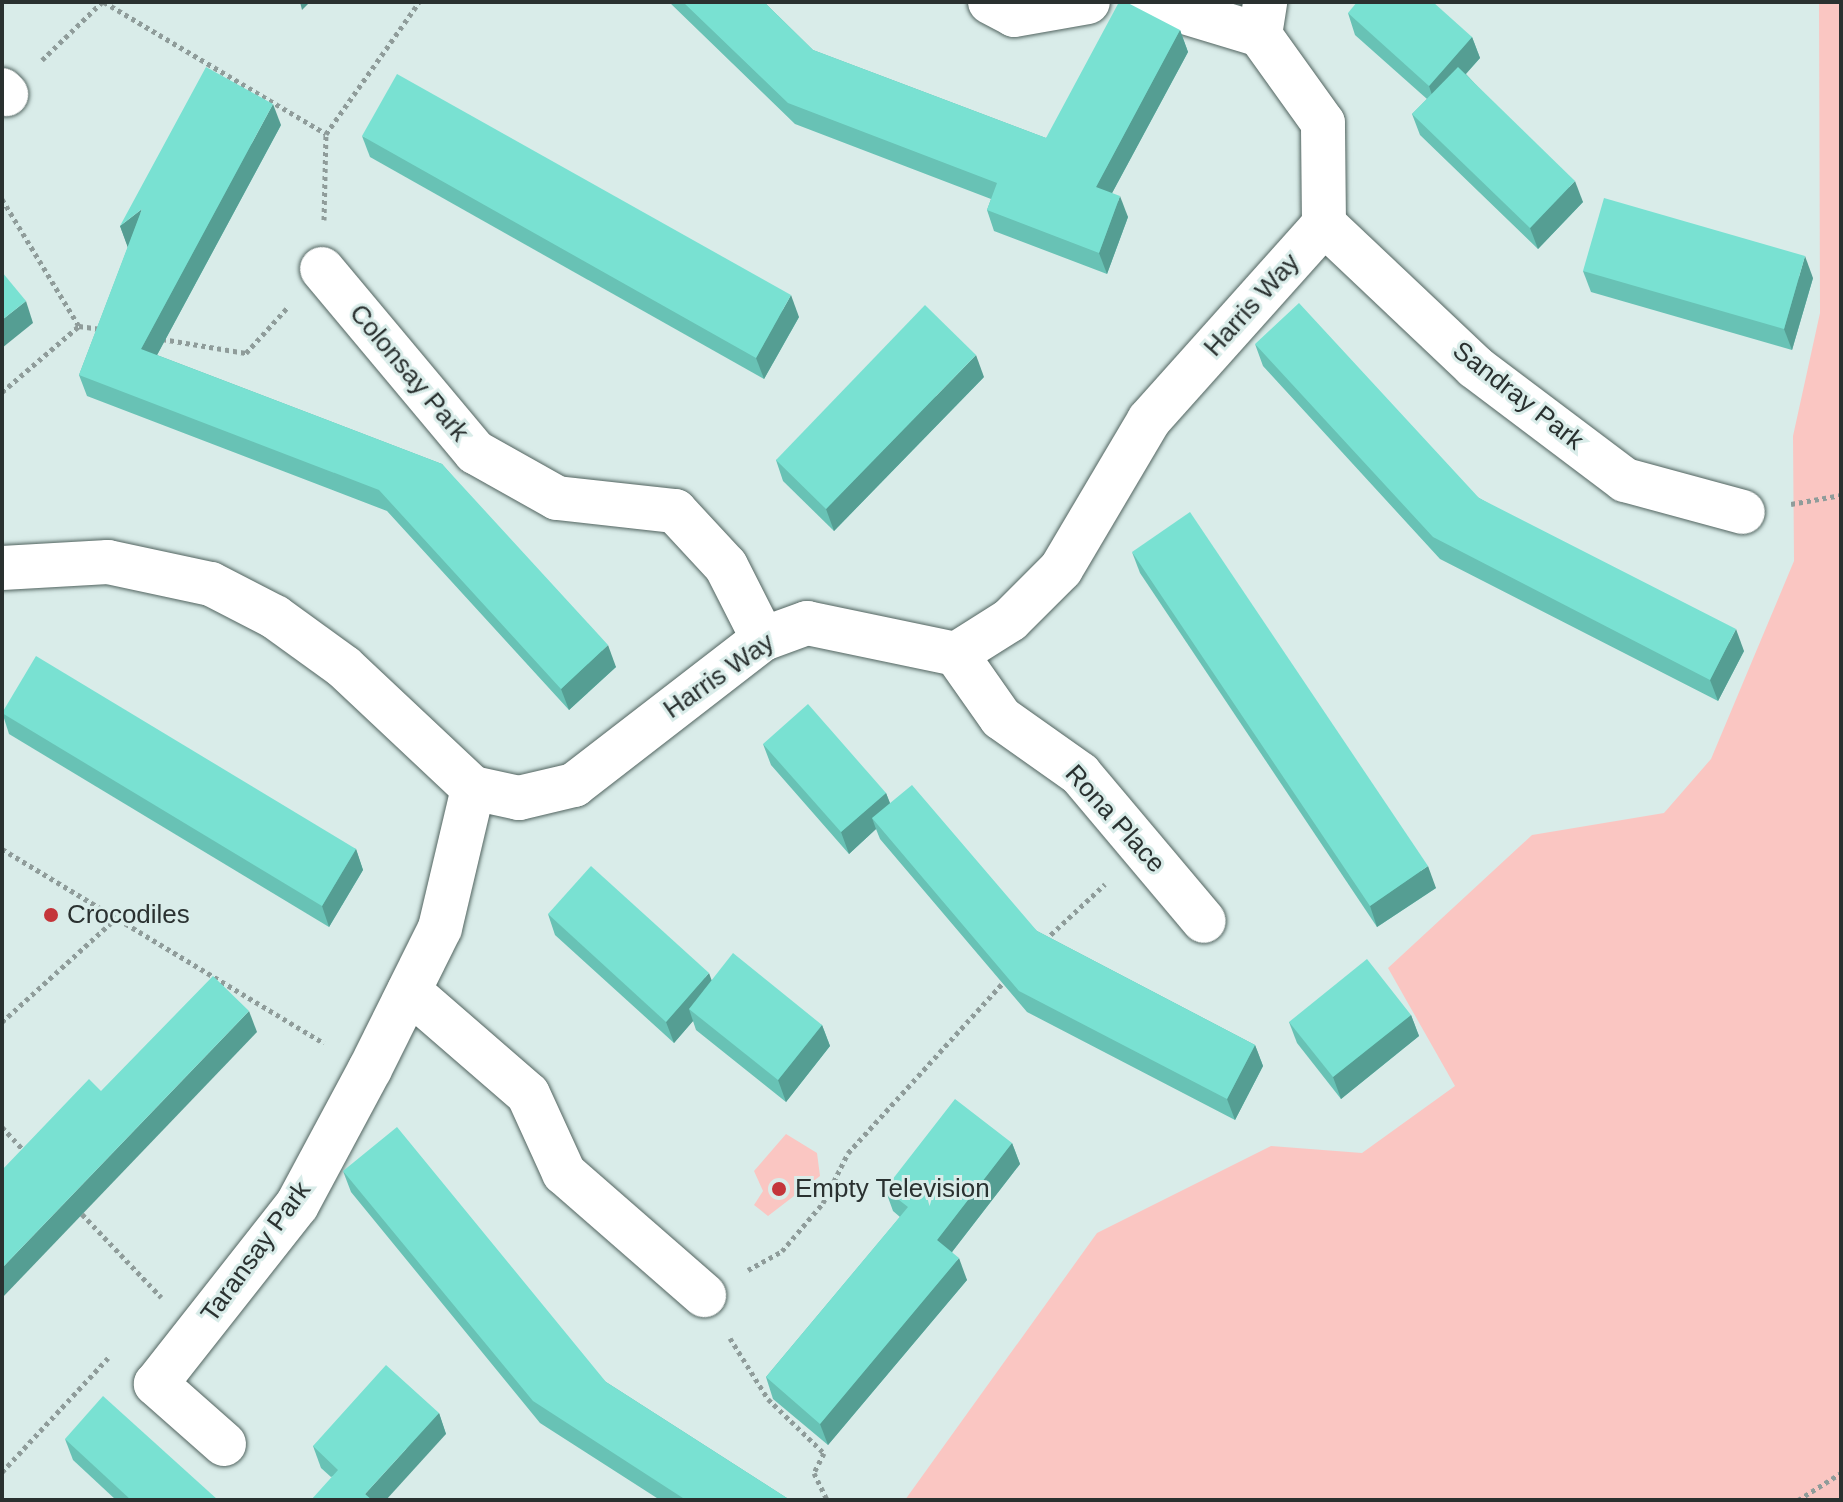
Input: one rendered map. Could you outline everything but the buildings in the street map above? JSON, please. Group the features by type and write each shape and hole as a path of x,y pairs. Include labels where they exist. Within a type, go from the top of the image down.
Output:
{"street":[{"path":"990,2 1014,15 1088,2"},
{"path":"1151,2 1263,19 1323,123 1324,224"},
{"name":"Sandray Park","path":"1324,224 1475,367 1625,480 1743,512"},
{"name":"Harris Way","path":"473,788 519,798 574,785 763,639 807,623 956,654 1010,620 1061,569 1149,420 1324,224"},
{"name":"Colonsay Park","path":"322,269 475,452 557,498 675,511 726,566 763,639"},
{"path":"2,568 108,562 211,584 275,617 344,667 473,788"},
{"name":"Rona Place","path":"956,654 1001,718 1080,774 1204,921"},
{"name":"Taransay Park","path":"224,1444 156,1384 297,1205 370,1069 440,928 473,788"},
{"path":"409,991 528,1094 564,1173 704,1295"}],"path":[{"path":"104,2 326,134"},
{"path":"155,338 246,353 322,269 326,134 419,2"},
{"path":"2,199 79,326 110,331"},
{"path":"2,392 79,326"},
{"path":"2,849 114,920 370,1069"},
{"path":"1037,949 1145,849"},
{"path":"2,1022 114,920"},
{"path":"827,1500 814,1473 824,1453 768,1399 704,1295 782,1251 823,1203 848,1153 1015,969"},
{"path":"2,1127 36,1164"},
{"path":"82,1214 196,1334"},
{"path":"153,1311 163,1299"},
{"path":"2,1472 120,1345"},
{"path":"1798,1500 1841,1473"}],"shaded area":[{"path":"1819,2 1841,2 1841,1500 905,1500 1097,1233 1271,1146 1362,1153 1455,1086 1388,968 1532,835 1664,813 1711,759 1794,561 1793,436 1820,313"},
{"path":"786,1134 817,1153 820,1176 768,1216 754,1205 763,1191 754,1171"}],"place":[{"name":"Crocodiles","path":"51,915"},
{"name":"Empty Television","path":"779,1189"}]}
